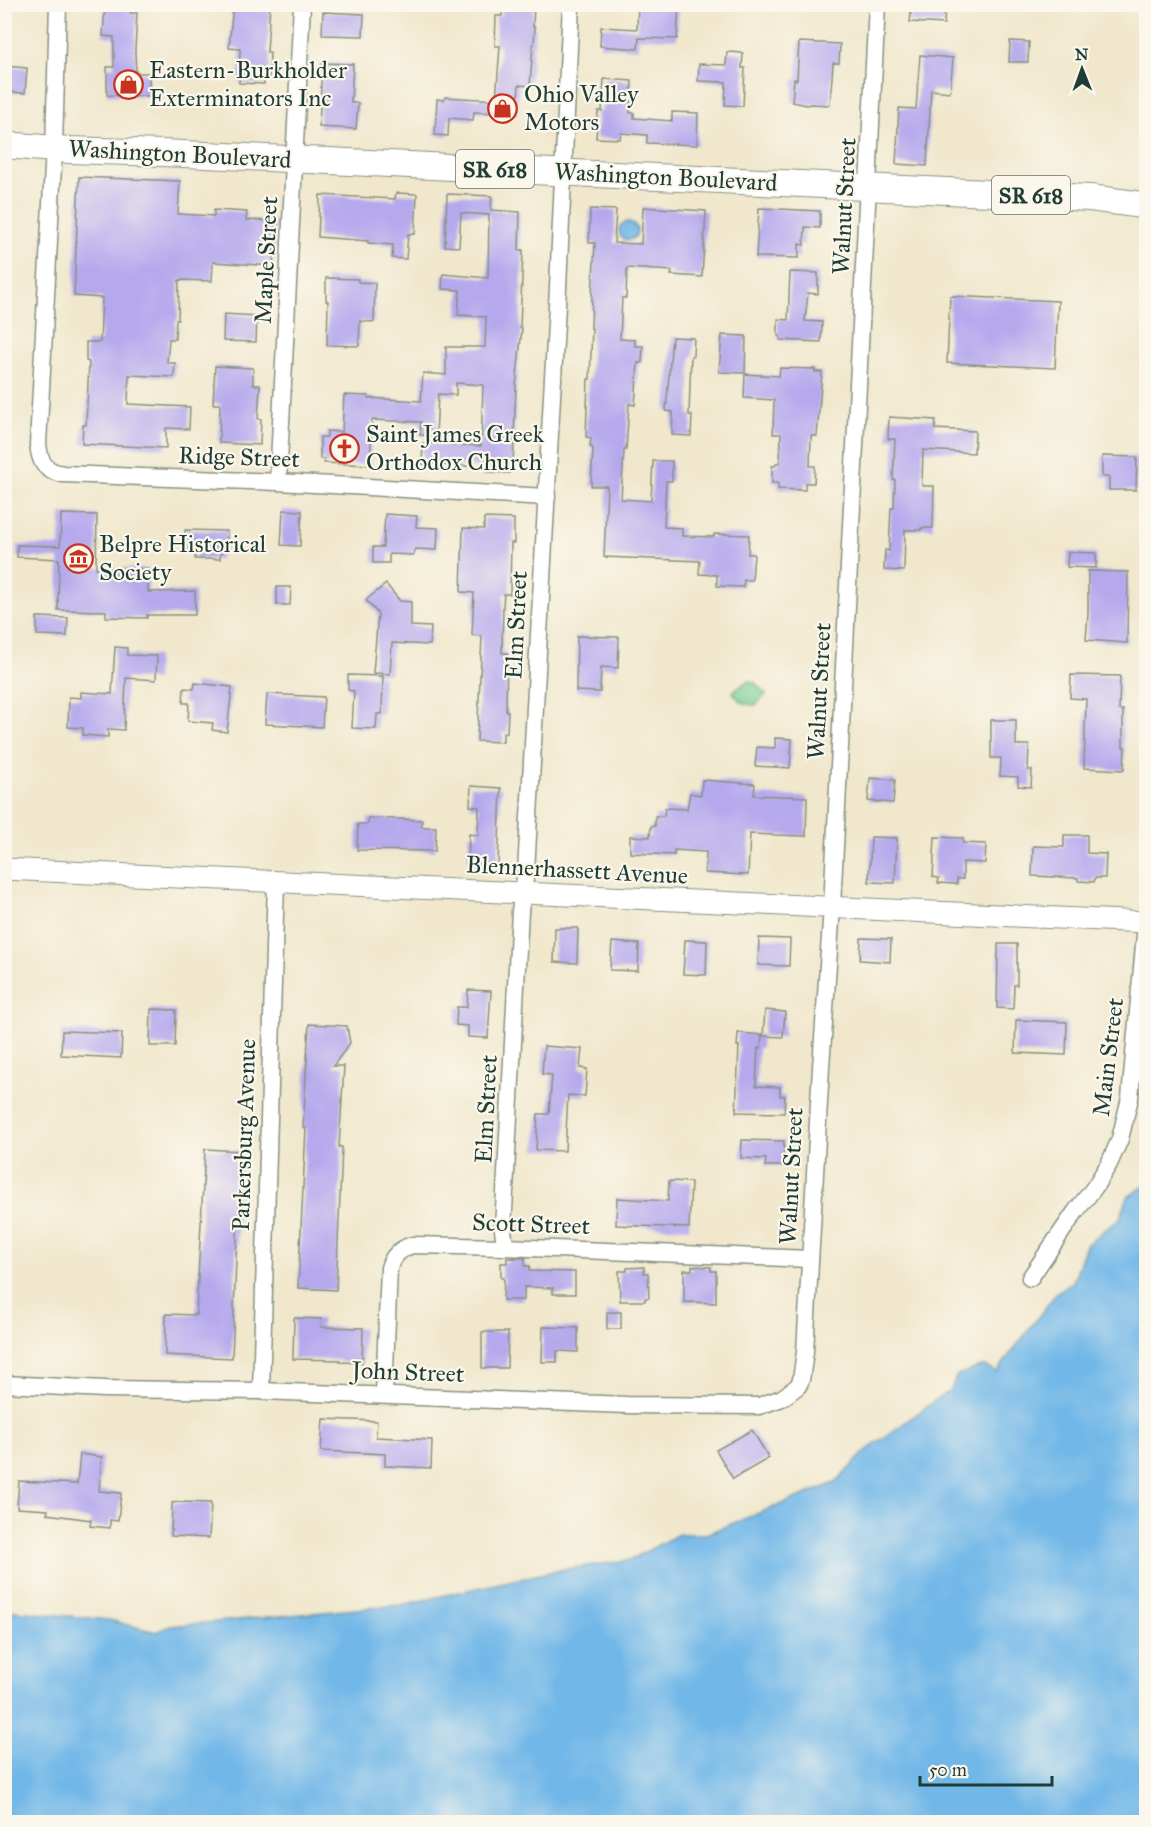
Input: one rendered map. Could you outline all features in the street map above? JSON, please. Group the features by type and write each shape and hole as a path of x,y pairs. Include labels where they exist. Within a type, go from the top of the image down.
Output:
{"main road":[{"name":"Washington Boulevard","path":"4,145 1090,198 1146,207"}],"street":[{"path":"54,148 58,4"},
{"name":"Maple Street","path":"278,482 302,4"},
{"name":"Elm Street","path":"505,1247 503,1229 519,921 526,872 572,4"},
{"name":"Walnut Street","path":"801,1380 805,1352 832,907 877,4"},
{"name":"Ridge Street","path":"54,148 38,444 42,462 47,468 63,474 278,482 547,497"},
{"name":"Blennerhassett Avenue","path":"4,869 1146,923"},
{"name":"Parkersburg Avenue","path":"261,1391 276,881"},
{"name":"Main Street","path":"1030,1278 1076,1211 1095,1188 1120,1139 1130,1098 1146,923"},
{"name":"Scott Street","path":"384,1395 389,1268 392,1259 404,1248 412,1245 810,1259"},
{"name":"John Street","path":"4,1384 105,1389 384,1395 627,1405 759,1406 792,1392 801,1380"}],"green space":[{"path":"747,681 754,682 766,694 756,705 743,703 733,692"}],"water":[{"path":"624,222 632,222 637,227 635,238 624,240 619,235 619,227"},
{"path":"1146,1185 1146,1822 5,1822 5,1610 109,1620 156,1632 170,1626 401,1605 559,1570 630,1560 679,1534 706,1534 835,1483 867,1450 951,1389 957,1375 984,1366 997,1372 1057,1292 1073,1282 1086,1245 1120,1218 1128,1197"}],"building":[{"path":"105,4 130,4 130,13 137,13 136,73 149,73 149,96 107,95 107,67 114,67 114,37 103,36"},
{"path":"233,4 270,4 267,52 270,52 269,77 264,77 264,84 239,83 240,49 229,48"},
{"path":"502,4 534,4 533,27 535,27 530,86 519,85 517,114 474,112 473,120 449,118 448,136 435,135 437,99 444,100 445,97 496,100 500,46 495,46 496,16 502,16"},
{"path":"638,4 679,4 677,39 639,38 638,49 600,46 601,27 637,29"},
{"path":"912,4 945,4 944,24 910,22"},
{"path":"323,12 364,14 363,36 322,35"},
{"path":"1010,41 1029,42 1028,62 1009,62"},
{"path":"799,42 840,44 839,63 833,63 830,105 807,105 792,102 794,79 797,80"},
{"path":"727,52 743,53 742,68 745,68 743,106 725,105 726,82 698,81 699,64 726,65"},
{"path":"920,55 953,58 950,92 931,90 927,166 896,164 899,108 916,109"},
{"path":"322,63 353,64 351,103 358,103 356,129 319,127"},
{"path":"4,66 27,68 25,93 4,92"},
{"path":"604,79 632,81 630,113 634,113 634,118 672,121 672,112 698,113 697,145 647,143 647,135 621,133 620,139 596,138 598,111 602,111"},
{"path":"79,177 180,181 178,214 214,216 214,210 247,212 246,220 276,221 273,266 213,262 212,281 179,280 178,320 176,320 175,339 169,339 167,363 175,363 174,377 129,375 128,404 190,407 189,429 166,428 166,448 82,444 83,425 86,425 89,362 86,361 86,342 100,342 102,298 74,296"},
{"path":"396,193 417,194 415,234 408,234 406,259 392,258 393,245 318,237 320,195 395,199"},
{"path":"447,194 492,196 491,210 520,212 519,250 523,250 520,328 522,328 516,386 513,465 510,465 510,473 487,472 487,467 422,464 423,443 481,446 483,385 456,383 456,395 438,394 436,436 420,435 421,422 372,420 370,465 324,463 324,459 320,459 320,437 327,437 327,431 342,432 344,395 421,401 423,373 446,375 446,347 485,347 486,317 458,315 460,290 442,289 443,274 488,278 489,215 461,213 459,247 445,246"},
{"path":"643,207 706,211 702,277 671,275 672,271 627,268 626,298 622,298 620,339 635,340 635,346 643,346 642,363 638,363 635,405 629,404 621,499 651,501 653,461 672,461 672,481 666,481 664,527 682,528 682,536 749,535 748,554 754,554 752,580 744,580 743,587 717,586 717,575 699,574 700,561 604,557 607,486 591,486 593,448 590,447 591,438 586,437 595,243 589,243 590,209 616,210 614,243 641,244"},
{"path":"759,208 820,211 820,228 805,227 804,245 799,244 799,258 756,257"},
{"path":"790,272 818,273 818,294 808,293 805,321 822,322 821,342 780,340 778,336 778,319 788,320"},
{"path":"326,278 358,279 358,282 375,283 374,322 360,321 359,346 327,345"},
{"path":"950,296 1058,301 1055,368 947,363"},
{"path":"224,314 257,316 256,342 223,341"},
{"path":"722,335 746,336 745,373 719,372"},
{"path":"672,337 694,338 693,356 691,356 689,415 692,415 691,436 672,435 673,412 666,411"},
{"path":"215,366 253,368 253,385 260,385 258,419 261,419 260,445 219,443 220,404 213,404"},
{"path":"780,368 815,369 815,372 822,372 817,436 811,436 810,466 815,466 814,483 805,483 805,490 778,489 778,483 772,483 772,466 780,463 781,434 773,434 774,400 744,398 745,374 779,376"},
{"path":"889,417 936,420 935,429 975,431 974,453 923,450 922,486 934,486 933,528 905,530 904,571 884,570 885,550 889,551 895,480 893,480 895,439 888,439"},
{"path":"1102,456 1137,457 1136,490 1109,490 1109,477 1102,477"},
{"path":"283,510 302,511 300,546 281,545"},
{"path":"61,514 97,515 96,568 148,569 148,592 195,591 195,615 147,615 147,618 106,617 106,611 58,610 59,559 17,557 17,545 60,546"},
{"path":"385,514 417,516 416,527 438,528 437,550 415,549 414,555 389,554 389,563 373,563 373,547 383,547"},
{"path":"484,518 514,519 510,594 504,594 503,605 502,653 507,653 506,711 508,711 507,733 503,732 503,742 477,741 482,636 472,635 474,593 461,592 463,528 484,529"},
{"path":"185,530 227,531 226,551 221,551 220,559 195,559 195,550 185,550"},
{"path":"1068,552 1096,553 1096,568 1067,567"},
{"path":"1088,571 1128,572 1127,643 1086,640"},
{"path":"386,584 400,601 411,602 411,626 431,627 430,645 392,643 390,674 373,673 378,614 366,600"},
{"path":"277,587 291,587 290,605 277,605"},
{"path":"37,617 68,618 67,636 37,635"},
{"path":"577,636 619,637 618,668 601,667 600,692 576,691"},
{"path":"115,647 127,648 127,655 157,656 156,680 126,678 124,730 108,729 108,737 83,735 83,728 68,727 69,697 81,698 81,692 112,694"},
{"path":"348,675 383,676 382,714 377,714 376,729 352,728 354,691 348,690"},
{"path":"1071,675 1120,676 1119,710 1123,710 1124,770 1084,768 1086,699 1070,698"},
{"path":"195,683 232,687 227,732 212,730 213,723 188,721 189,703 183,703 184,688 194,689"},
{"path":"267,694 324,697 322,727 265,724"},
{"path":"991,720 1016,720 1016,745 1029,745 1028,770 1032,770 1031,787 1018,786 1018,777 1000,776 1001,758 991,758"},
{"path":"775,738 792,739 790,768 755,766 757,747 775,748"},
{"path":"870,778 895,780 893,803 868,801"},
{"path":"702,780 755,784 754,795 807,797 806,836 750,834 748,875 705,873 706,852 674,850 674,855 630,853 630,836 650,837 651,826 655,826 655,816 664,816 665,808 687,809 690,793 701,795"},
{"path":"471,786 501,788 498,866 477,865 478,862 468,861 469,834 478,835 479,807 470,806"},
{"path":"368,818 422,820 422,827 436,827 435,851 357,850 358,824 368,824"},
{"path":"1064,835 1087,835 1087,853 1106,854 1105,878 1095,878 1094,882 1078,881 1078,878 1032,876 1033,846 1064,847"},
{"path":"871,837 897,838 895,883 869,882"},
{"path":"935,837 963,838 963,843 986,844 985,863 963,862 963,879 957,879 957,884 938,883 939,878 933,877"},
{"path":"555,928 578,928 577,963 554,962"},
{"path":"759,938 790,939 789,966 758,965"},
{"path":"861,938 891,939 890,962 860,960"},
{"path":"685,940 707,941 706,975 683,974"},
{"path":"612,942 639,944 638,971 610,970"},
{"path":"998,944 1017,944 1017,985 1014,985 1013,1009 997,1008"},
{"path":"468,990 491,991 488,1038 468,1037 468,1026 456,1025 457,1007 467,1007"},
{"path":"151,1009 176,1010 175,1046 150,1046"},
{"path":"765,1010 785,1012 783,1037 763,1036"},
{"path":"1016,1020 1067,1022 1066,1055 1015,1053"},
{"path":"309,1024 347,1026 350,1043 333,1066 344,1066 339,1147 342,1147 336,1290 298,1288"},
{"path":"62,1031 122,1033 121,1058 61,1055"},
{"path":"738,1033 762,1035 761,1048 758,1048 756,1086 780,1087 780,1096 785,1096 784,1113 736,1112"},
{"path":"544,1046 582,1049 580,1068 587,1069 585,1096 568,1095 565,1151 536,1150 538,1114 549,1114 552,1075 542,1074"},
{"path":"742,1140 784,1141 783,1166 765,1166 766,1159 741,1158"},
{"path":"205,1149 242,1151 232,1358 165,1355 166,1314 196,1315"},
{"path":"669,1181 691,1182 689,1228 616,1225 617,1198 668,1201"},
{"path":"507,1258 525,1258 525,1266 530,1266 529,1271 575,1272 575,1294 553,1294 553,1288 524,1287 524,1300 503,1300 504,1278 501,1278 501,1263 507,1263"},
{"path":"692,1266 711,1267 711,1271 716,1271 716,1303 684,1302 684,1270 692,1270"},
{"path":"644,1267 644,1273 648,1273 649,1298 645,1298 645,1301 620,1301 619,1271"},
{"path":"607,1312 621,1312 621,1329 607,1329"},
{"path":"294,1318 322,1319 321,1327 363,1328 362,1363 293,1359"},
{"path":"543,1327 578,1328 578,1352 557,1351 557,1362 542,1362"},
{"path":"482,1332 508,1332 507,1368 482,1368"},
{"path":"323,1419 377,1421 376,1437 432,1440 431,1468 385,1466 385,1454 321,1451"},
{"path":"752,1430 769,1458 733,1479 716,1450"},
{"path":"80,1454 102,1457 99,1491 121,1493 118,1521 110,1520 110,1528 90,1526 91,1520 47,1514 48,1510 17,1508 19,1481 77,1484"},
{"path":"172,1503 211,1503 209,1538 171,1536"}],"place":[{"name":"Eastern-Burkholder Exterminators Inc","path":"128,84"},
{"name":"Ohio Valley Motors","path":"503,108"},
{"name":"Saint James Greek Orthodox Church","path":"345,448"},
{"name":"Belpre Historical Society","path":"78,558"}]}
